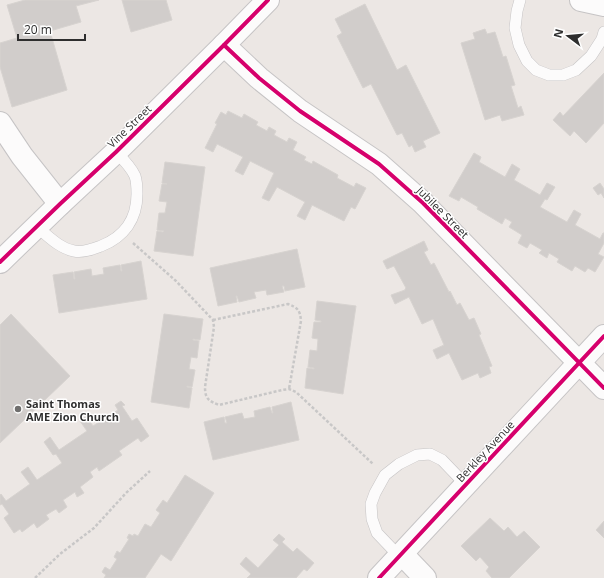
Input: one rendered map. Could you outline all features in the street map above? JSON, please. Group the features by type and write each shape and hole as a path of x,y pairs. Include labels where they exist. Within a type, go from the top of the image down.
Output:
{"street":[{"name":"Vine Street","path":"0,262 36,226 116,152 268,0"},
{"path":"581,0 604,5"},
{"name":"Jubilee Street","path":"224,45 258,78 300,111 379,164 417,198 604,388"},
{"path":"0,123 22,156 60,204"},
{"name":"Berkley Avenue","path":"379,578 604,336"},
{"path":"400,555 425,578"}],"lane":[{"path":"520,0 515,28 519,45 526,61 536,70 549,75 563,75 576,70 591,56 602,39 604,32"},
{"path":"36,226 61,247 76,252 98,248 111,242 122,233 133,219 137,205 137,187 135,176 124,160 116,152"},
{"path":"400,555 377,533 372,519 371,504 385,475 399,464 417,455 430,454 442,460 466,485"}],"path":[{"path":"122,233 176,281 213,320 214,327 205,387 205,394 210,402 219,405 289,389 296,392 385,475"},
{"path":"213,320 288,304 296,307 300,314 301,321 289,389"},
{"path":"35,578 60,554 94,528 126,493 150,471"}],"building":[{"path":"25,0 99,0 76,6 81,22 50,31 67,90 12,107 0,67 0,43 17,38 7,5"},
{"path":"122,0 166,0 172,20 131,32"},
{"path":"365,4 397,70 406,65 440,133 423,141 426,147 415,152 412,145 409,147 402,133 397,135 371,84 363,88 337,36 342,33 335,19"},
{"path":"485,29 487,34 495,32 503,57 506,56 515,85 511,86 518,108 521,106 524,115 502,121 500,115 485,120 461,43 475,39 473,33"},
{"path":"604,73 604,123 586,143 574,131 570,136 553,120 560,112 563,116"},
{"path":"228,111 242,118 244,114 258,122 256,125 267,131 269,127 276,131 274,135 287,142 289,138 297,142 293,150 306,157 304,160 312,164 313,161 338,175 337,178 354,187 356,183 366,188 355,209 351,207 344,221 312,205 305,220 297,216 305,202 277,187 269,201 262,198 274,173 250,161 243,175 235,171 243,157 217,144 213,152 205,148 217,124 215,123 221,112 226,115"},
{"path":"474,153 481,157 479,162 505,177 512,164 520,169 514,180 540,195 547,183 555,187 547,200 545,199 540,207 567,222 574,210 581,214 575,225 600,239 604,233 604,243 598,254 604,257 595,272 588,268 585,272 575,266 572,271 557,262 559,259 549,253 547,258 539,253 542,250 530,243 527,248 518,243 522,235 509,227 512,222 505,218 502,224 477,209 478,207 461,197 459,201 449,196"},
{"path":"165,162 205,167 193,256 154,251 157,231 164,231 157,230 159,213 165,213 167,202 159,201 162,184 167,184 162,183"},
{"path":"600,183 604,189 604,198 601,193 598,195 593,188"},
{"path":"424,241 428,250 424,252 431,265 434,263 449,292 450,291 457,305 460,303 469,320 474,318 481,334 479,335 492,366 489,367 491,373 480,378 478,373 462,380 449,353 437,359 433,350 444,345 433,319 422,324 409,297 395,304 391,295 405,290 406,288 394,266 387,269 383,261"},
{"path":"297,249 305,287 285,291 284,286 282,286 284,292 267,295 266,290 254,292 256,298 239,302 236,296 237,302 218,306 210,268"},
{"path":"141,261 147,299 59,313 53,275 73,272 75,279 74,272 91,269 92,276 104,274 103,268 120,265 122,271 121,265"},
{"path":"317,301 356,306 343,394 305,388 307,368 314,369 308,367 310,350 317,351 318,339 312,338 314,322 321,322 315,320"},
{"name":"Saint Thomas AME Zion Church","path":"11,314 70,376 0,443 0,325"},
{"path":"164,314 203,319 200,340 193,339 199,341 197,358 191,357 189,369 195,370 192,387 187,386 192,388 189,408 151,402"},
{"path":"121,401 125,405 122,406 132,421 137,418 149,436 141,442 138,438 119,451 122,455 99,471 97,467 90,472 93,477 80,487 84,493 77,497 75,492 63,500 67,507 59,513 56,509 46,515 49,519 37,528 34,523 22,532 20,529 14,533 4,518 9,514 2,504 0,505 0,495 1,494 6,501 30,484 21,472 28,467 37,480 62,463 56,454 53,455 44,442 50,437 59,450 87,431 80,421 86,416 93,426 118,410 115,405"},
{"path":"291,402 299,440 213,460 204,422 224,417 225,423 227,423 225,417 242,413 244,419 255,417 254,411 270,407 273,413 272,407"},
{"path":"185,475 214,493 171,561 161,554 145,578 104,578 106,575 102,572 105,567 110,570 117,559 114,557 117,551 120,553 129,539 127,538 129,534 138,536 145,524 151,527 160,513 156,510 163,500 167,503"},
{"path":"490,518 504,531 508,527 517,537 524,531 540,547 509,578 492,578 486,571 489,567 480,557 476,561 461,546"},
{"path":"604,521 604,538 596,530"},
{"path":"279,534 285,539 282,542 293,552 297,548 314,563 307,571 304,569 296,578 247,578 251,574 240,564 246,557 258,568 279,545 273,540"}],"cycle path":[{"path":"0,262 116,152 268,0"},
{"path":"224,45 259,78 300,111 379,164 423,203 604,388"},
{"path":"379,578 604,336"}],"place":[{"name":"Saint Thomas AME Zion Church","path":"18,409"}]}
